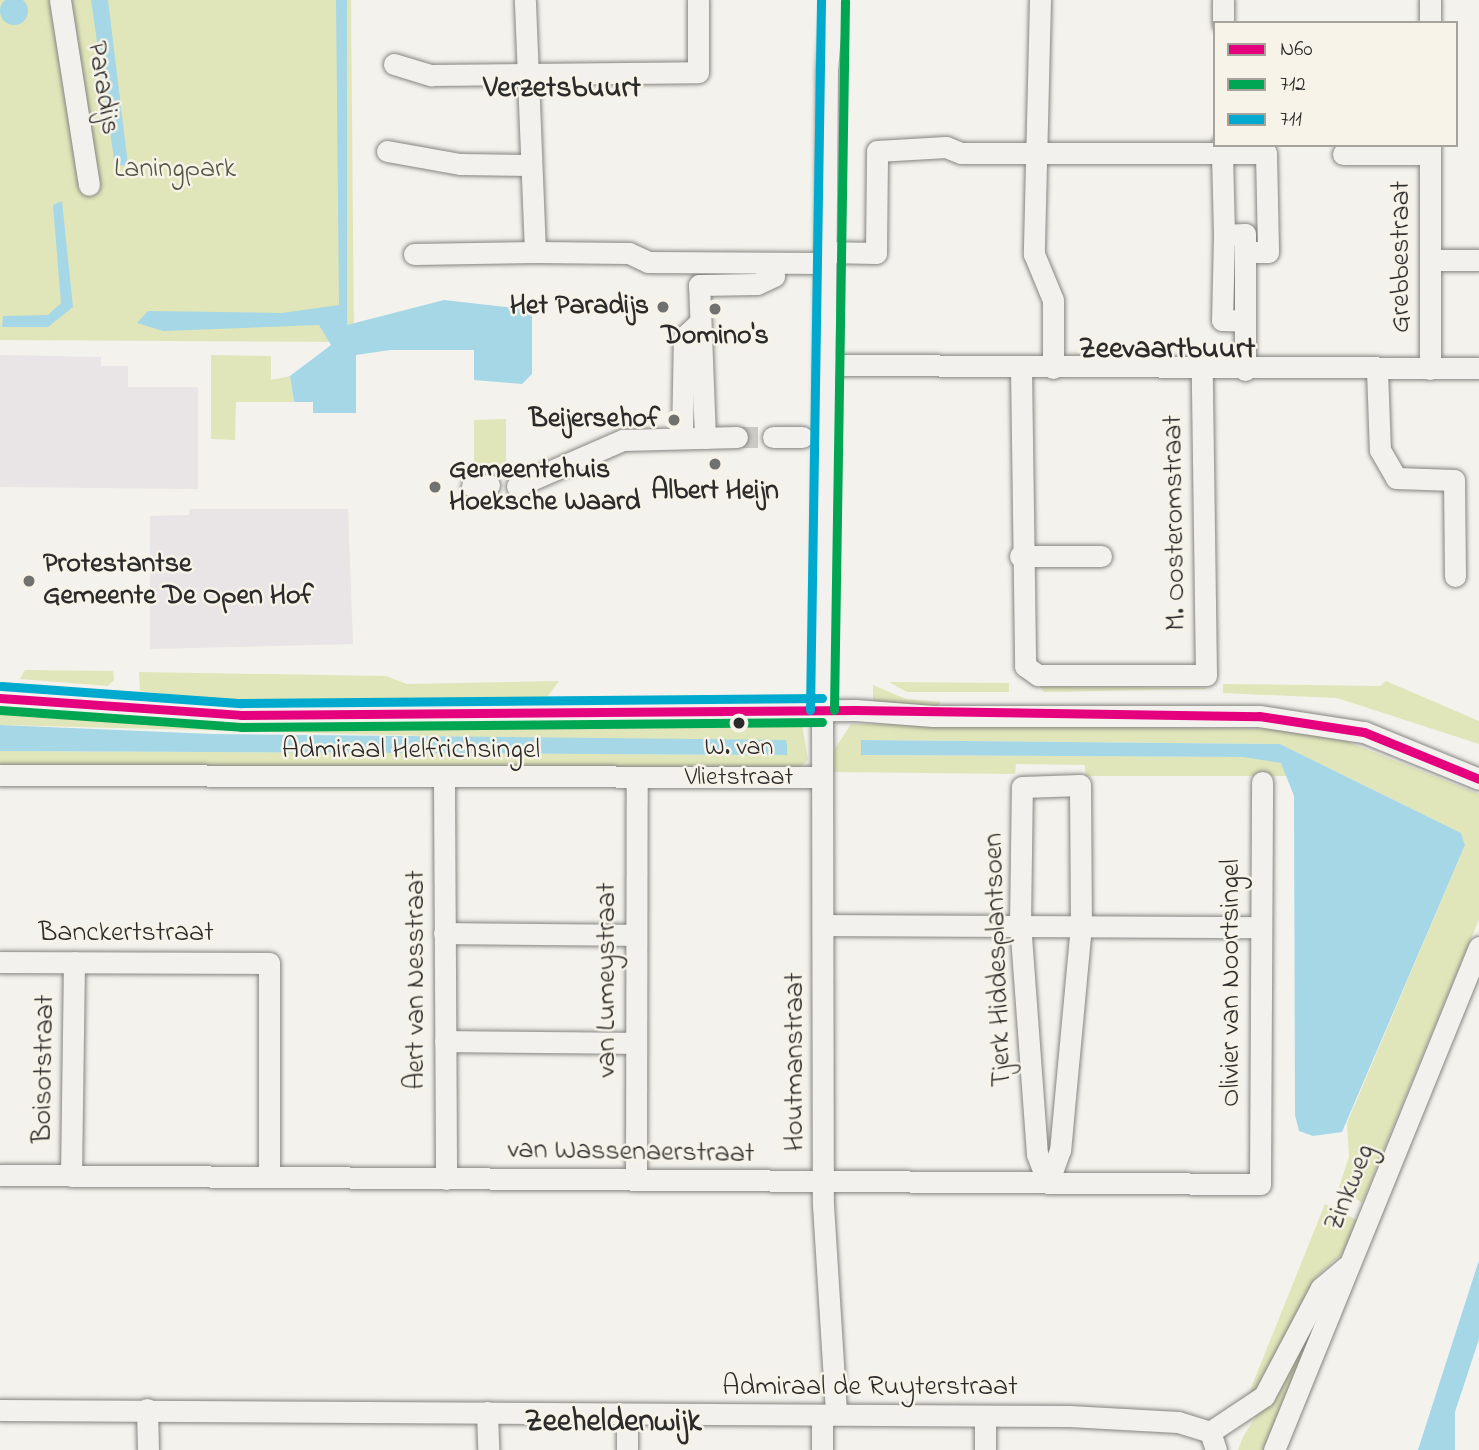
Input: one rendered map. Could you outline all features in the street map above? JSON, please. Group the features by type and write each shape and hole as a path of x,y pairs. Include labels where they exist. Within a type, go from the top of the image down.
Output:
{"street":[{"name":"Paradijs","path":"60,0 89,185"},
{"path":"525,0 527,164 535,252"},
{"path":"394,64 431,75 698,72 698,0"},
{"name":"Houtmanstraat","path":"822,1450 829,1416 824,1181 822,710 825,257 833,0"},
{"path":"1040,0 1039,153 1034,254 1053,300 1053,368"},
{"path":"1223,0 1223,21"},
{"path":"1430,0 1430,21"},
{"path":"414,254 629,253 648,262 876,253 877,151 946,147 961,153 1222,149 1266,153 1268,252 1244,252"},
{"path":"1222,149 1222,320 1245,321"},
{"path":"1343,153 1430,150"},
{"name":"Grebbestraat","path":"1430,150 1430,369"},
{"path":"387,151 460,164 527,164"},
{"path":"1224,235 1245,234 1245,370"},
{"path":"1432,260 1479,260"},
{"path":"705,438 698,285 757,284 774,276"},
{"path":"682,438 684,337 698,324"},
{"path":"826,365 1202,370 1479,368"},
{"path":"1021,368 1020,556 1101,556"},
{"name":"M. Oosteromstraat","path":"1020,556 1026,576 1025,666 1038,675 1206,675 1202,370"},
{"path":"1377,370 1380,450 1396,478 1454,480 1455,576"},
{"path":"517,486 624,440 737,437"},
{"path":"773,437 802,437"},
{"path":"0,698 241,715 822,710 1313,719 1364,732 1479,779"},
{"name":"Admiraal Helfrichsingel","path":"0,775 444,781 822,777"},
{"name":"van Lumeystraat","path":"635,1180 637,780"},
{"name":"Aert van Nesstraat","path":"444,781 446,1179"},
{"name":"Olivier van Noortsingel","path":"1260,1184 1257,927 1262,782"},
{"name":"Tjerk Hiddesplantsoen","path":"1080,785 1081,925 1060,1150 1048,1183 1037,1154 1020,924 1022,786 1080,785"},
{"path":"824,925 1257,927"},
{"path":"444,933 636,934"},
{"name":"Zinkweg","path":"1274,1450 1479,947"},
{"name":"Banckertstraat","path":"0,962 269,963 269,1177"},
{"name":"Boisotstraat","path":"71,1176 74,962"},
{"path":"445,1041 636,1042"},
{"name":"van Wassenaerstraat","path":"0,1175 1260,1184"},
{"path":"1213,1441 1264,1396 1321,1288 1351,1262"},
{"name":"Admiraal de Ruyterstraat","path":"0,1409 147,1409 355,1416 487,1412 627,1416 985,1416 1178,1422 1213,1441"},
{"path":"147,1409 148,1450"},
{"path":"487,1412 488,1450"},
{"path":"627,1416 627,1450"},
{"path":"985,1416 985,1450"}],"shaded area":[{"path":"0,355 101,357 101,366 128,366 128,387 198,387 198,489 0,487"},
{"path":"190,509 348,509 353,644 150,649 150,516 189,515"}],"green space":[{"name":"Laningpark","path":"0,0 351,0 354,342 0,340"},
{"path":"211,355 271,356 271,380 290,376 294,402 236,402 235,440 211,439"},
{"path":"506,419 506,469 474,469 474,420"},
{"path":"25,670 113,671 114,680 108,686 20,679"},
{"path":"139,672 386,676 407,684 559,681 545,700 245,703 140,691"},
{"path":"1386,681 1479,721 1479,744 1337,698 1223,693 1223,684 1380,686"},
{"path":"889,682 1009,683 1009,692 907,692"},
{"path":"873,685 906,699 941,702 936,707 873,702"},
{"path":"1040,687 1206,688 1206,689 1044,692"},
{"path":"0,705 287,723 710,720 733,729 802,724 808,760 797,770 0,768 0,751 786,755 787,745 0,725"},
{"path":"851,724 1285,729 1333,736 1479,794 1479,919 1362,1203 1339,1187 1349,1157 1347,1123 1465,845 1461,833 1280,744 862,740 861,755 1266,757 1281,763 1289,776 1085,776 1085,765 1016,764 1015,774 833,772 834,750"},
{"path":"1325,1204 1359,1221 1344,1252 1315,1278 1267,1379 1245,1403"},
{"path":"1325,1305 1267,1450 1238,1450 1243,1437"}],"water":[{"path":"7,-1 21,-1 27,5 27,17 20,24 8,24 1,17 1,5"},
{"path":"91,0 108,0 128,165 115,166"},
{"path":"336,0 347,0 347,325 444,300 532,310 532,374 522,384 474,380 474,350 390,350 356,355 356,413 313,413 313,402 294,402 290,376 331,345 319,325 163,331 137,323 148,311 282,313 339,305"},
{"path":"62,201 73,307 48,327 2,327 3,316 48,315 61,303 53,205"},
{"path":"0,725 212,734 786,740 787,755 0,751"},
{"path":"861,740 1280,744 1461,833 1465,845 1342,1132 1313,1136 1299,1131 1295,1115 1294,796 1281,763 1243,757 861,755"},
{"path":"1479,1260 1479,1339 1455,1412 1455,1450 1418,1450"}],"tunnel":[{"path":"737,437 773,437"}],"transit line":[{"name":"711","path":"810,710 821,0"},
{"name":"712","path":"834,710 845,1"},
{"name":"711","path":"1,686 241,703 822,698"},
{"name":"N60","path":"0,698 241,715 855,710 1259,716 1364,732 1479,779"},
{"name":"712","path":"0,710 241,727 822,722"}],"place":[{"name":"Het Paradijs","path":"663,307"},
{"name":"Domino's","path":"715,309"},
{"name":"Beijersehof","path":"674,420"},
{"name":"Albert Heijn","path":"715,464"},
{"name":"Gemeentehuis Hoeksche Waard","path":"435,487"},
{"name":"Protestantse Gemeente De Open Hof","path":"29,581"},
{"name":"W. van Vlietstraat","path":"739,723"}],"district":[{"name":"Verzetsbuurt","path":"562,89"},
{"name":"Zeevaartbuurt","path":"1167,350"},
{"name":"Zeeheldenwijk","path":"613,1423"}]}
